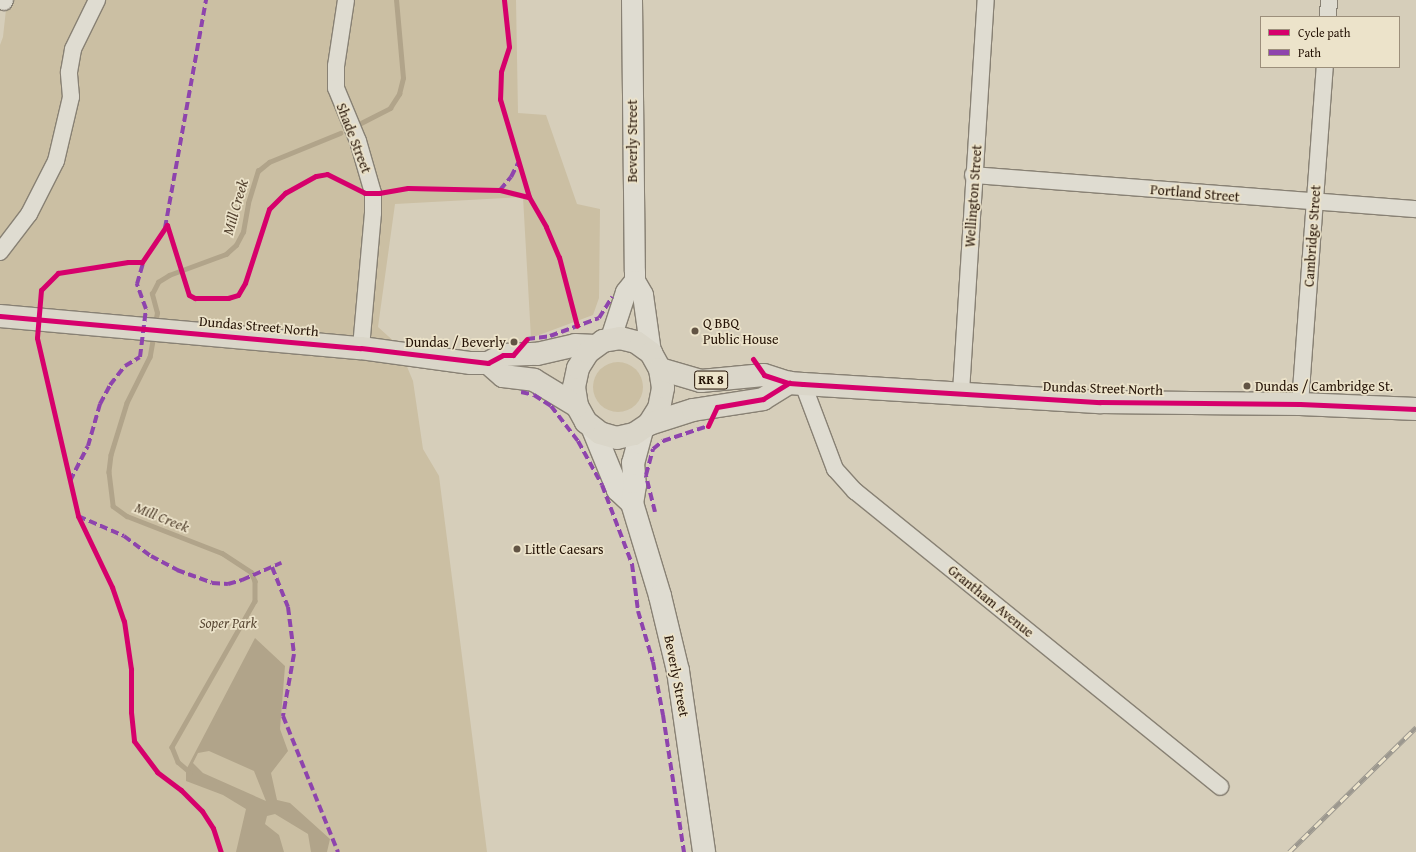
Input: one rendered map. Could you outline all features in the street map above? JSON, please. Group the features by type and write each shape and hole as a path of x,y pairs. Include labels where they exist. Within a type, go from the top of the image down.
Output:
{"main road":[{"name":"Dundas Street North","path":"0,316 361,348 488,364"},
{"path":"577,406 575,377 582,359 603,342"},
{"path":"603,342 636,342 655,361 662,398 646,427 617,438 593,429 577,406 534,380 503,376 488,364 503,354 537,354 575,345 603,342"},
{"name":"Dundas Street North","path":"655,361 701,381 764,375 796,384 961,392 1100,402 1300,404 1416,409"},
{"name":"RR 8","path":"646,427 693,410 763,399 796,384"},
{"name":"Beverly Street","path":"646,427 633,463 635,485 632,503 660,596 678,671 704,852"},
{"name":"Beverly Street","path":"593,429 618,490 632,503"}],"street":[{"path":"0,252 29,214 56,161 71,97 69,72 73,49 97,0"},
{"name":"Shade Street","path":"346,0 336,66 336,88 358,141 373,193 373,213 361,348"},
{"name":"Beverly Street","path":"632,0 632,199 635,281 643,294 655,361"},
{"name":"Wellington Street","path":"961,392 973,175 986,0"},
{"path":"1328,16 1329,0"},
{"name":"Cambridge Street","path":"1300,404 1325,68"},
{"name":"Portland Street","path":"973,175 1416,209"},
{"path":"603,342 626,292 635,281"},
{"name":"Grantham Avenue","path":"796,384 835,468 855,491 1220,787"}],"green space":[{"name":"Soper Park","path":"7,0 516,0 518,113 546,115 577,204 600,209 599,298 593,315 531,338 523,197 395,204 378,327 398,345 413,381 423,449 439,476 487,852 0,852 0,45 3,37"},
{"path":"618,362 628,364 636,369 641,377 643,387 641,397 636,405 628,410 618,412 608,410 600,405 595,397 593,387 595,377 600,369 608,364"}],"shaded area":[{"path":"255,638 285,666 280,729 288,751 271,773 277,800 290,803 330,839 327,852 311,852 308,834 275,814 267,816 265,824 279,835 284,852 236,852 246,809 223,795 186,781 186,770","holes":["209,751 254,771 266,801 203,773 193,763 198,753"]}],"waterway":[{"name":"Mill Creek","path":"359,124 390,108 399,94 403,78 396,0"},
{"name":"Mill Creek","path":"155,324 157,313 152,294 158,282 169,275 226,254 236,245 243,232 248,203 258,171 269,162 340,133"},
{"name":"Mill Creek","path":"154,335 150,357 127,403 111,455 109,472 113,506 127,516 222,553 251,572 255,581 255,601 172,747 178,762 190,772"}],"railway":[{"path":"1289,852 1416,727"}],"marked path":[{"path":"165,228 206,0"},
{"path":"500,190 511,177 518,163"},
{"path":"70,481 88,446 100,404 110,385 125,366 140,357 146,309 137,284 144,260"},
{"path":"527,339 550,336 599,318 612,297"},
{"path":"521,392 534,395 551,406 578,441 602,485 632,564 638,611 653,662 663,715 684,852"},
{"path":"655,512 646,475 653,449 663,441 708,426"},
{"path":"78,516 124,536 151,556 177,570 212,583 228,584 242,580 281,563"},
{"path":"272,567 288,607 294,654 283,716 338,852"}],"cycle path":[{"path":"504,0 509,47 501,72 500,99 529,197 546,227 559,257 577,326"},
{"path":"167,225 189,295 195,298 228,298 238,295 245,283 269,209 285,193 316,176 327,174 365,193 379,193 408,188 500,190 529,197"},
{"path":"167,225 142,262 128,262 58,273 41,290 37,338 78,516 112,587 124,621 131,669 131,712 134,741 157,772 181,790 202,811 213,828 221,852"},
{"path":"0,316 361,348 488,363 503,355 513,355 527,339"},
{"path":"753,359 764,375 789,383 1100,402 1300,404 1416,409"},
{"path":"708,426 717,407 763,399 789,383"}],"place":[{"name":"Q BBQ Public House","path":"695,331"},
{"name":"Dundas / Beverly","path":"514,342"},
{"name":"Dundas / Cambridge St.","path":"1247,386"},
{"name":"Little Caesars","path":"517,549"}]}
